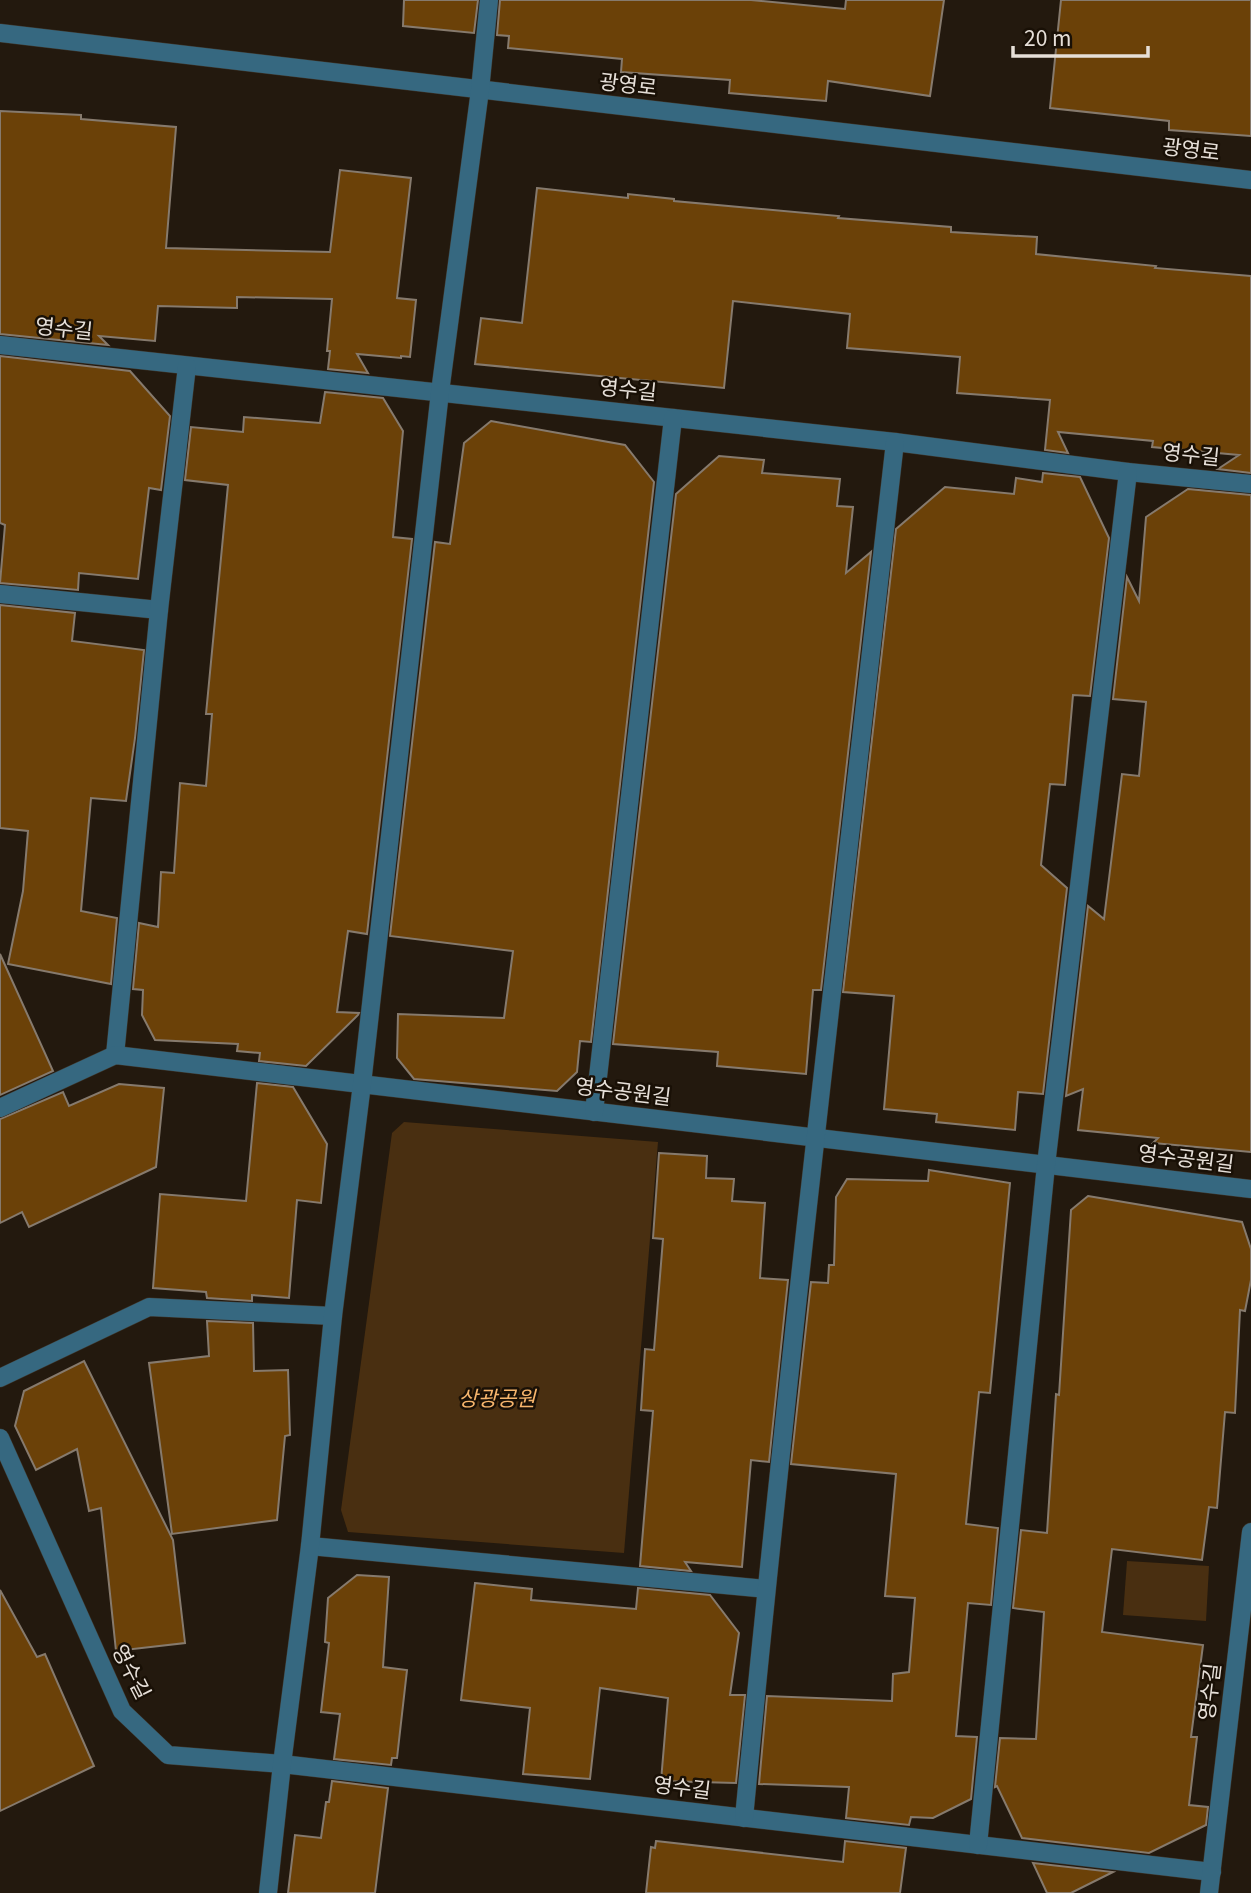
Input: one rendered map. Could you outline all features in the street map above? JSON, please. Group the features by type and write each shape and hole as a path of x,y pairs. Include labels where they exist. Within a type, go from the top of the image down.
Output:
{"street":[{"path":"268,1893 310,1546 333,1315 362,1084 440,392 480,90 489,0"},
{"name":"광영로","path":"0,33 1251,180"},
{"name":"영수길","path":"0,345 895,442 1128,472 1251,484"},
{"path":"0,1108 115,1055 159,610 187,366"},
{"path":"594,1112 673,418"},
{"path":"744,1818 815,1138 895,442"},
{"path":"978,1845 1046,1165 1128,472"},
{"path":"0,594 159,610"},
{"name":"영수공원길","path":"115,1055 1251,1189"},
{"path":"0,1378 149,1307 333,1315"},
{"name":"영수길","path":"0,1438 122,1711 168,1755 282,1764 1212,1872 1246,1619 1251,1532"},
{"path":"310,1546 766,1589"},
{"path":"1209,1893 1212,1872"}],"green space":[{"name":"상광공원","path":"404,1122 658,1142 624,1553 348,1532 341,1510 392,1133"},
{"path":"1127,1561 1209,1566 1206,1621 1123,1615"}],"building":[{"path":"404,0 478,0 474,33 403,26"},
{"path":"500,0 751,0 845,9 846,0 944,0 930,96 828,81 826,101 729,93 730,80 621,72 622,59 508,48 509,36 497,35"},
{"path":"1061,0 1251,0 1251,136 1169,130 1169,121 1050,108"},
{"path":"0,111 81,115 81,119 176,127 166,248 330,252 340,170 411,178 397,298 416,300 410,357 357,354 368,373 328,369 332,299 237,297 237,308 158,306 155,341 99,336 108,345 0,334"},
{"path":"537,188 628,198 628,194 674,201 839,216 838,218 951,227 951,232 1037,237 1036,254 1251,276 1251,473 1218,469 1239,455 1152,447 1153,441 1058,432 1068,453 1045,450 1050,400 957,393 960,357 847,348 850,314 733,301 724,388 475,364 481,318 522,323"},
{"path":"0,356 130,371 170,416 161,490 149,488 138,579 79,573 78,590 0,583 5,525 0,523"},
{"path":"325,392 383,398 403,431 393,537 412,539 367,934 348,931 337,1012 359,1013 306,1066 259,1061 260,1053 237,1051 238,1044 155,1040 142,1015 143,990 133,989 139,923 158,927 161,872 174,873 180,783 206,786 212,714 206,714 228,485 185,480 191,427 243,432 244,417 320,423"},
{"path":"491,421 625,445 654,482 591,1042 580,1041 577,1072 557,1091 414,1079 397,1058 398,1014 504,1018 513,951 390,936 435,542 450,544 464,443"},
{"path":"719,456 764,460 762,473 840,479 837,506 853,507 846,573 871,552 821,990 813,990 806,1074 717,1066 718,1052 613,1044 676,494"},
{"path":"1043,473 1080,477 1109,538 1090,696 1073,695 1065,785 1050,784 1041,865 1067,888 1043,1094 1018,1092 1015,1130 936,1122 937,1114 884,1109 894,996 843,992 896,529 945,487 1014,494 1016,478 1042,482"},
{"path":"1188,489 1251,495 1251,1152 1153,1143 1158,1138 1078,1130 1083,1089 1066,1096 1088,906 1104,919 1122,774 1139,776 1146,702 1113,699 1127,577 1139,601 1146,517"},
{"path":"0,605 75,613 72,641 144,650 126,801 91,798 81,911 117,918 111,984 8,964 23,891 28,831 0,828"},
{"path":"0,954 53,1071 0,1095"},
{"path":"257,1083 293,1087 327,1144 321,1203 297,1200 289,1298 252,1295 252,1301 207,1298 206,1292 153,1288 160,1194 246,1201"},
{"path":"119,1084 164,1088 156,1167 29,1227 22,1212 0,1223 0,1119 63,1092 69,1106"},
{"path":"659,1153 707,1156 706,1178 734,1179 732,1201 765,1203 760,1278 788,1280 769,1462 751,1460 742,1567 685,1562 691,1571 640,1566 653,1411 641,1410 645,1349 654,1350 663,1239 653,1238"},
{"path":"929,1170 1010,1183 990,1393 979,1392 966,1524 998,1528 991,1605 968,1603 956,1736 977,1737 971,1799 933,1818 911,1817 909,1825 846,1818 849,1787 759,1784 767,1696 892,1701 893,1674 909,1672 915,1598 885,1596 896,1474 791,1464 811,1282 828,1283 829,1265 834,1265 836,1197 847,1179 928,1181"},
{"path":"1088,1196 1242,1222 1251,1249 1251,1280 1245,1311 1240,1310 1235,1413 1225,1412 1217,1508 1209,1507 1202,1560 1112,1549 1102,1632 1203,1645 1191,1737 1197,1737 1189,1805 1208,1807 1206,1825 1149,1853 1022,1838 997,1786 995,1787 1000,1738 1036,1739 1044,1612 1013,1608 1021,1530 1047,1533 1071,1210"},
{"path":"207,1321 253,1323 254,1371 288,1370 290,1435 285,1436 277,1520 172,1534 149,1363 209,1356"},
{"path":"84,1361 173,1540 185,1643 116,1651 101,1508 89,1511 77,1449 36,1470 15,1426 24,1391"},
{"path":"357,1575 389,1577 383,1667 407,1670 397,1758 392,1758 391,1765 334,1759 340,1714 321,1712 329,1643 325,1642 328,1598"},
{"path":"475,1583 532,1589 531,1600 636,1609 638,1588 710,1595 739,1633 730,1695 745,1695 736,1783 661,1781 668,1698 600,1688 590,1779 523,1774 530,1708 461,1700"},
{"path":"0,1590 37,1657 45,1654 94,1766 0,1811"},
{"path":"332,1781 388,1788 375,1893 288,1893 295,1835 321,1838"},
{"path":"656,1841 843,1862 845,1841 906,1848 900,1893 646,1893 651,1847 655,1848"},
{"path":"1033,1863 1113,1872 1071,1893 1047,1893"}]}
